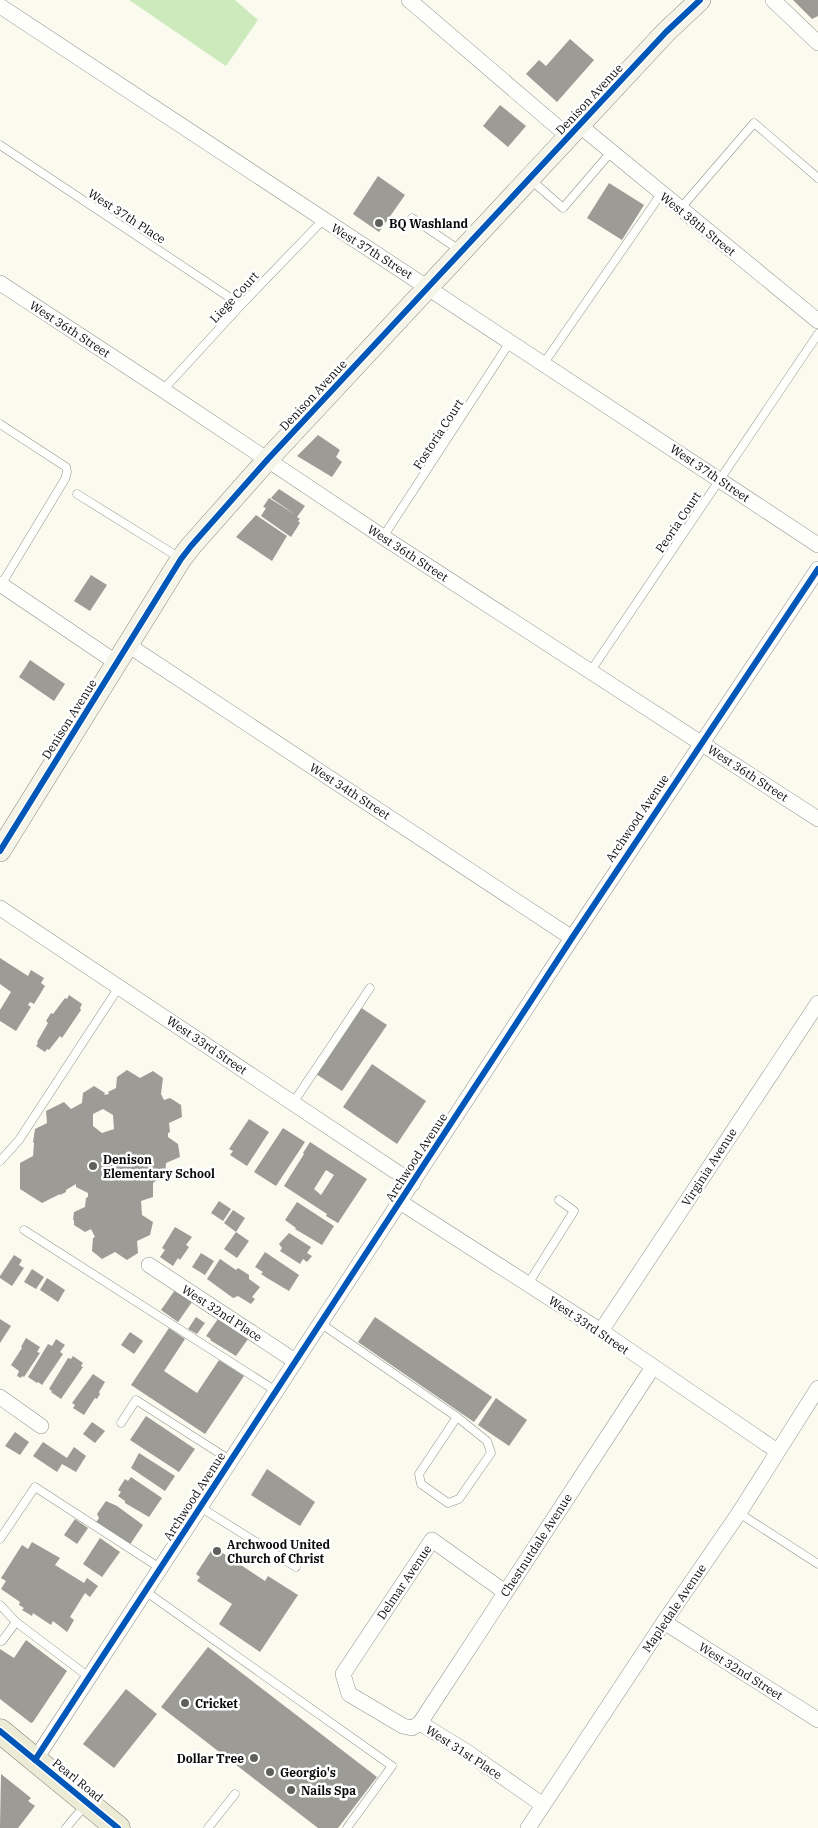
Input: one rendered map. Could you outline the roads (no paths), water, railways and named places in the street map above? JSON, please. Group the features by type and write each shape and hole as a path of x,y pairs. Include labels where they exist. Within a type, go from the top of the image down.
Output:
{"main road":[{"name":"Denison Avenue","path":"0,851 181,559 212,521 666,32 700,0"},
{"name":"Pearl Road","path":"0,1731 115,1827"}],"street":[{"name":"West 38th Street","path":"409,0 574,131 611,152 661,194 816,316"},
{"path":"773,0 818,43"},
{"name":"West 37th Street","path":"0,6 818,545"},
{"name":"West 36th Street","path":"0,283 590,672 817,815"},
{"name":"Archwood Avenue","path":"35,1760 572,938 818,569"},
{"path":"1,584 117,663"},
{"name":"West 34th Street","path":"128,645 572,938"},
{"name":"West 33rd Street","path":"0,908 413,1183"},
{"name":"Virginia Avenue","path":"601,1332 818,1003"},
{"name":"West 33rd Street","path":"400,1202 601,1332 776,1451"},
{"name":"West 32nd Place","path":"150,1264 296,1361"},
{"name":"Chestnutdale Avenue","path":"420,1723 653,1367"},
{"name":"Mapledale Avenue","path":"528,1828 664,1622 739,1513 776,1451 818,1388"},
{"path":"0,1397 41,1426"},
{"name":"Delmar Avenue","path":"342,1674 432,1540 505,1592"},
{"name":"West 32nd Street","path":"664,1622 818,1720"},
{"name":"West 31st Place","path":"342,1674 349,1694 403,1726 412,1728 420,1723 467,1752 543,1806"}],"lane":[{"path":"680,209 754,123 818,178"},
{"name":"West 37th Place","path":"0,145 242,305"},
{"path":"530,179 563,208 611,152"},
{"path":"544,363 661,194"},
{"path":"412,218 463,252"},
{"name":"Liege Court","path":"163,390 323,220"},
{"name":"Peoria Court","path":"590,672 818,334"},
{"name":"Fostoria Court","path":"383,537 510,342"},
{"path":"0,424 66,468 68,472 62,485 1,584"},
{"path":"77,494 181,559"},
{"path":"0,1161 19,1140 119,987"},
{"path":"293,1103 370,988"},
{"path":"528,1284 574,1211 559,1200"},
{"path":"24,1230 276,1391"},
{"path":"320,1323 457,1417 487,1441 491,1453 459,1499 448,1503 421,1484 419,1474 457,1417"},
{"path":"121,1423 136,1400 230,1460"},
{"path":"0,1539 35,1487 160,1568"},
{"path":"200,1507 296,1567"},
{"path":"739,1513 818,1564"},
{"path":"145,1591 392,1766 346,1828"},
{"path":"0,1605 16,1622 89,1677"},
{"path":"0,1641 2,1641 16,1622"},
{"path":"208,1828 235,1794"},
{"path":"66,1828 87,1803"}],"place":[{"name":"BQ Washland","path":"379,223"},
{"name":"Denison Elementary School","path":"93,1166"},
{"name":"Archwood United Church of Christ","path":"217,1551"},
{"name":"Cricket","path":"185,1703"},
{"name":"Dollar Tree","path":"254,1758"},
{"name":"Georgio's","path":"270,1772"},
{"name":"Nails Spa","path":"291,1790"}]}
